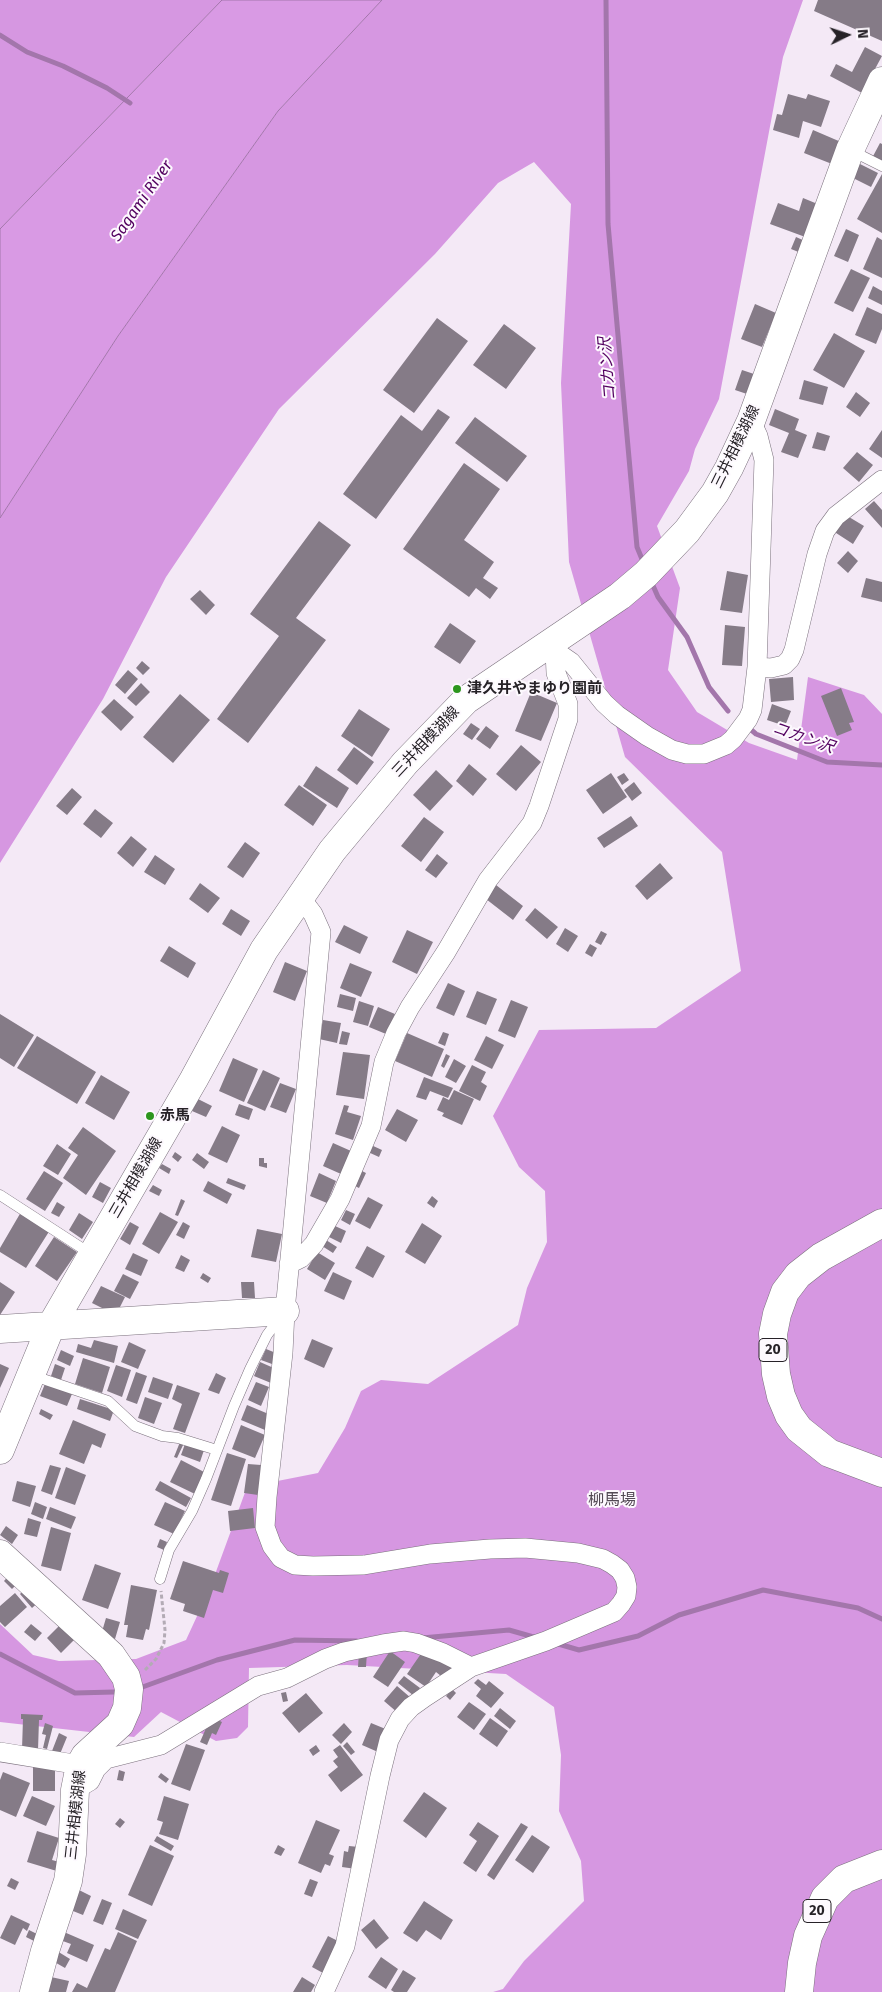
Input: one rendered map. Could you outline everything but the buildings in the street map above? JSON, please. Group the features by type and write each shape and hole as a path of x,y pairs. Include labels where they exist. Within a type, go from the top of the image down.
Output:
{"main road":[{"name":"三井相模湖線","path":"0,1450 51,1326 194,1079 264,950 332,851 405,763 466,700 552,647 577,625 620,596 672,549 705,506 729,468 745,433 850,150 882,81"},
{"name":"20","path":"882,1223 821,1257 798,1275 785,1292 777,1314 773,1334 776,1374 780,1396 789,1415 799,1429 829,1453 882,1473"},
{"path":"0,1329 285,1311"},
{"path":"0,1554 111,1655 126,1677"},
{"name":"三井相模湖線","path":"34,1992 68,1881 72,1854 77,1778 85,1756 120,1724 124,1716 129,1695 126,1677"},
{"name":"20","path":"799,1992 802,1963 808,1936 825,1898 844,1879 882,1864"}],"street":[{"path":"552,647 571,662 604,703 630,725 672,750 687,754 704,754 726,745 733,739 748,719 752,710 757,667 764,460 758,436 745,433"},
{"path":"757,667 771,668 784,665 790,659 794,650 817,554 825,531 836,516 882,480"},
{"path":"289,1264 301,1258 314,1244 340,1200 371,1126 384,1062 396,1033 410,1007 446,952 488,880 532,823 540,806 568,720 568,704 556,673 552,647"},
{"path":"300,897 314,914 321,932 289,1264 283,1353 265,1527 272,1546 281,1558 295,1565 344,1566 490,1549 543,1549 578,1552 603,1559 620,1570 625,1578 627,1587 626,1596 622,1604 614,1612 546,1642 471,1667 411,1707 400,1719 389,1740 380,1776 345,1946 324,1992"},
{"path":"0,1752 90,1781 96,1768 106,1759 161,1745 258,1686 287,1678 325,1659 344,1652 383,1644 416,1642 443,1652 471,1667"}],"lane":[{"path":"850,150 882,166"},
{"path":"0,1194 92,1254"},
{"path":"160,1579 169,1550 192,1511 250,1369 267,1335 285,1311"},
{"path":"31,1375 108,1401 135,1426 141,1429 217,1450"}],"path":[{"path":"126,1677 146,1669 161,1651 165,1630 160,1579"}],"shaded area":[{"path":"0,0 222,0 0,229"},
{"path":"382,0 803,0 783,57 719,399 695,449 689,471 657,526 680,588 668,670 697,712 749,743 797,760 808,677 864,695 882,714 882,1992 493,1992 503,1989 524,1961 584,1901 581,1861 559,1811 561,1755 554,1707 506,1674 347,1665 249,1668 248,1727 237,1738 216,1741 161,1712 134,1737 0,1722 0,1624 33,1655 59,1661 136,1659 186,1640 210,1588 247,1487 318,1473 345,1428 361,1391 381,1380 428,1384 518,1325 527,1288 547,1242 545,1191 519,1167 493,1116 539,1030 656,1028 741,971 722,852 625,757 569,562 561,383 571,204 534,162 498,183 435,254 279,409 166,577 103,699 0,863 0,518 118,336 278,111"}],"water":[{"name":"Sagami River","path":"222,0 382,0 278,111 118,336 0,518 0,229"}],"waterway":[{"name":"コカン沢","path":"606,0 608,224 637,547 644,564"},
{"path":"0,35 27,52 63,66 107,88 130,103"},
{"name":"コカン沢","path":"651,581 658,597 687,637 709,687 728,711"},
{"name":"コカン沢","path":"749,728 756,734 827,762 882,765"},
{"path":"555,1643 579,1650 638,1636 679,1615 763,1590 858,1608 882,1619"},
{"path":"422,1638 509,1630 537,1638"},
{"path":"137,1689 217,1660 295,1640 357,1641"},
{"path":"0,1654 75,1693 114,1692"}],"place":[{"name":"津久井やまゆり園前","path":"457,689"},
{"name":"赤馬","path":"150,1116"}],"district":[{"name":"柳馬場","path":"612,1501"}]}
